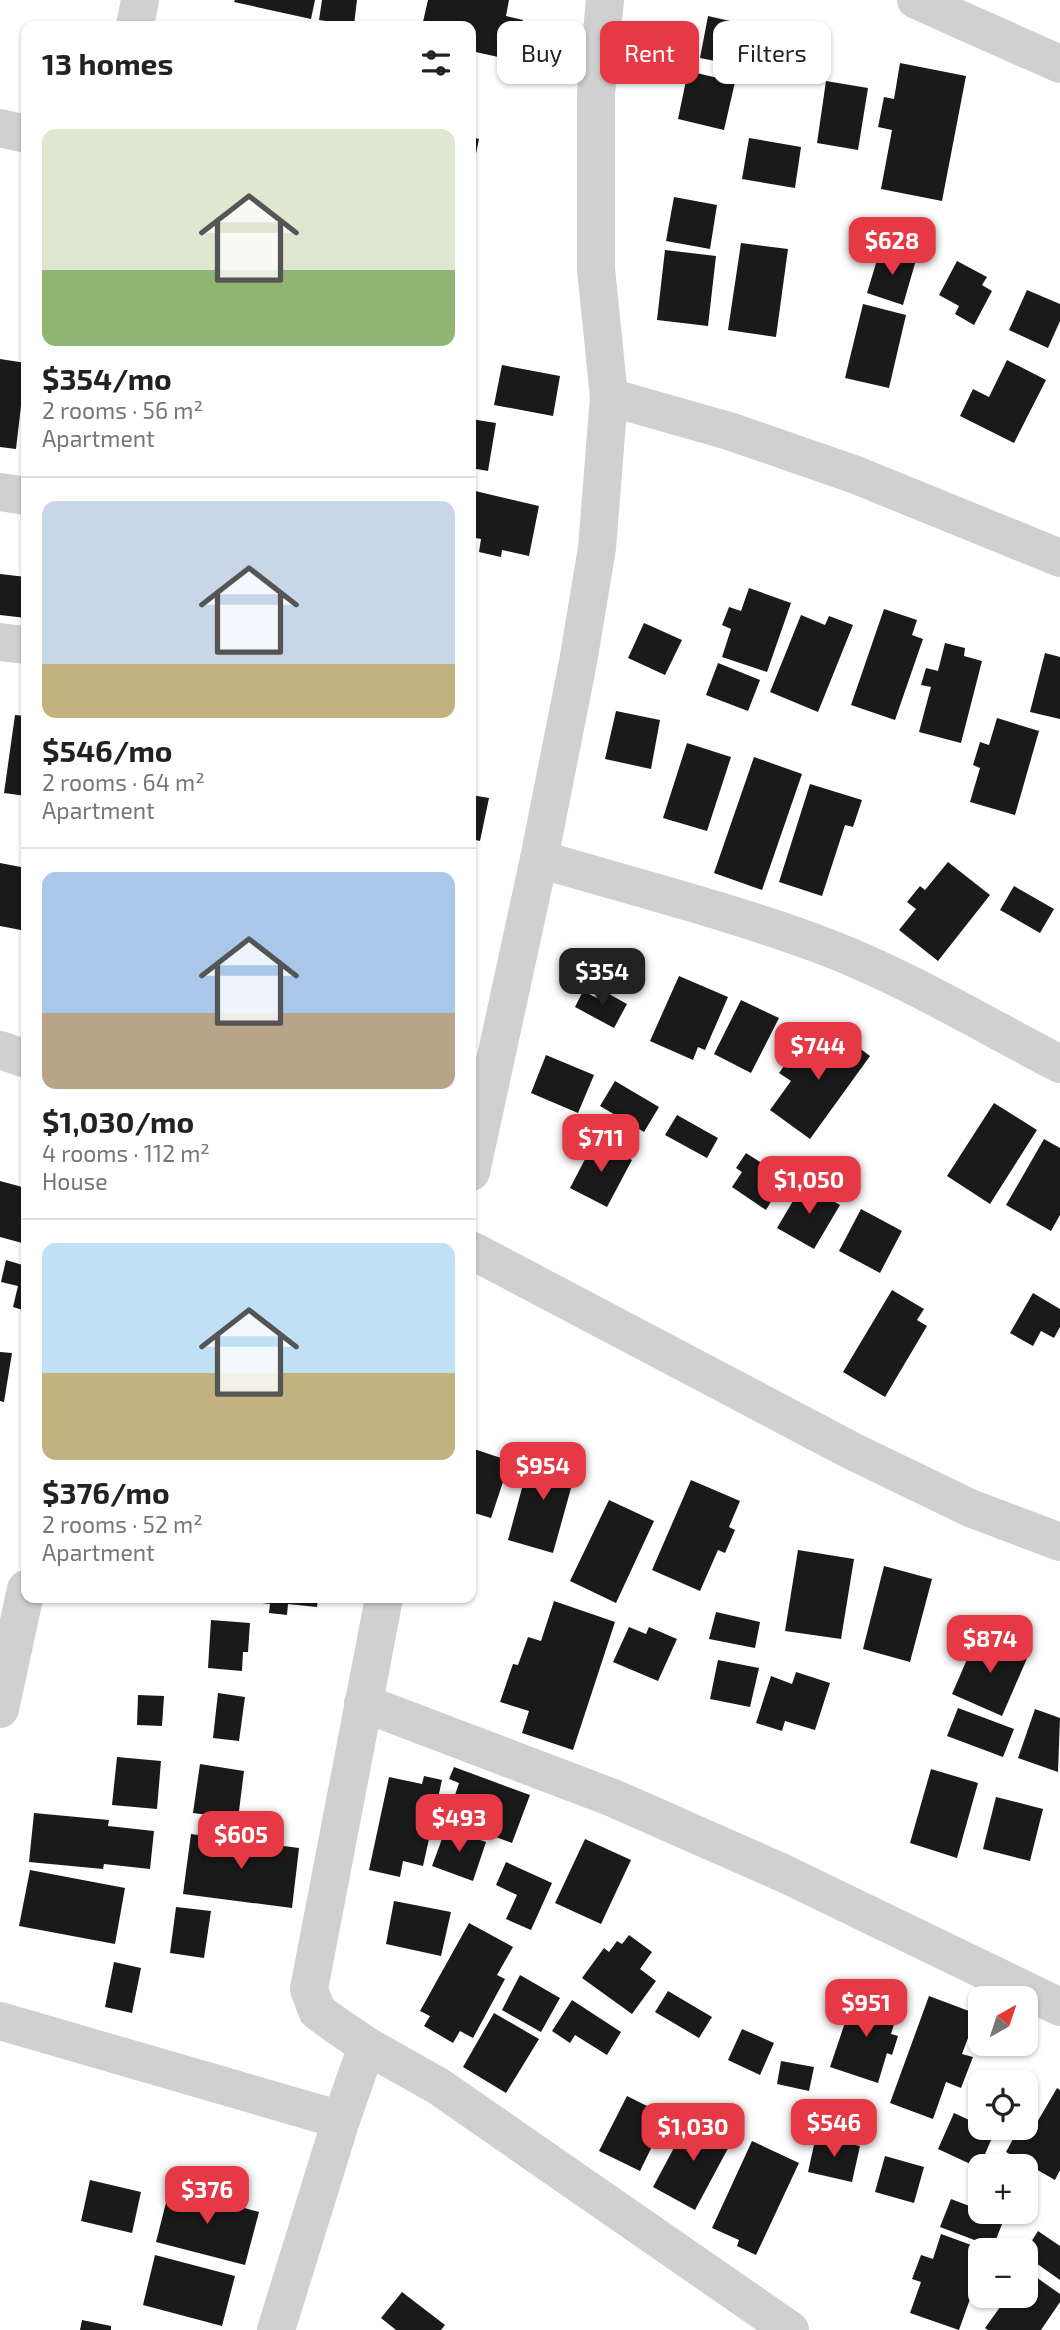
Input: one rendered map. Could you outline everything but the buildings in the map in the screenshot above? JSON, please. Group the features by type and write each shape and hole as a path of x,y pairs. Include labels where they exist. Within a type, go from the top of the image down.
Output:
{"street":[{"path":"136,21 140,0"},
{"path":"476,1149 539,859 578,662 597,548 609,397 596,269 596,93 605,0"},
{"path":"916,0 1060,64"},
{"path":"0,128 21,133"},
{"path":"609,397 729,431 856,475 1060,558"},
{"path":"0,492 21,495"},
{"path":"0,642 21,644"},
{"path":"539,859 827,947 1060,1064"},
{"path":"0,1050 21,1057"},
{"path":"476,1253 852,1451 970,1508 1060,1542"},
{"path":"0,1709 23,1603"},
{"path":"383,1603 309,1989 317,2011 367,2046 438,2086 790,2330"},
{"path":"363,1703 626,1804 782,1873 1060,2007"},
{"path":"0,2021 341,2120"},
{"path":"276,2330 341,2120 367,2046"}]}
